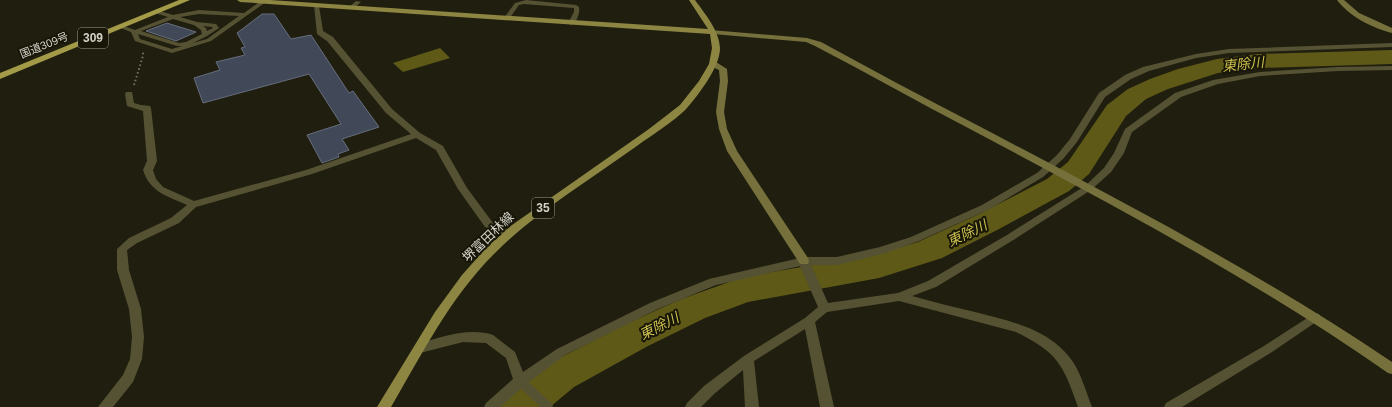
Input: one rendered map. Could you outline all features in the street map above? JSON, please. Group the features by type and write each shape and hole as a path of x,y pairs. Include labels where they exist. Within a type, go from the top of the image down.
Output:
{"highway":[{"name":"国道309号","path":"0,69 169,0"},
{"name":"国道309号","path":"0,76 186,0"}],"main road":[{"path":"240,0 713,32"},
{"name":"堺富田林線","path":"384,407 439,315 466,278 508,234 652,131 682,107 702,82 713,64 716,48 713,32 692,0"}],"street":[{"path":"1340,0 1344,6 1392,31"},
{"path":"316,6 320,32 330,39 389,111 417,135 440,148 463,189 489,225 508,234"},
{"path":"713,32 807,40 818,44 1162,226 1315,317 1392,369"},
{"path":"491,407 561,352 654,306 713,282 837,261 882,250 915,239 998,200 1052,168 1074,140 1102,95 1128,77 1146,69 1196,56 1229,51 1392,45"},
{"path":"713,64 723,69 724,81 720,112 723,129 732,151 806,266 823,304"},
{"path":"692,407 709,390 748,360 809,321 823,304 899,297 932,284 1011,237 1108,170 1119,153 1128,131 1133,126 1178,96 1195,88 1216,82 1260,74 1392,68"},
{"path":"129,94 130,104 140,108 147,108 152,161 148,170 151,180 160,189 194,204"},
{"path":"105,407 128,378 136,359 138,337 135,309 123,270 122,249 126,245 172,222 194,204 309,172 417,135"},
{"path":"899,297 1019,328 1037,337 1063,358 1070,368 1085,407"},
{"path":"1171,407 1268,349 1315,317"},
{"path":"809,321 828,407"},
{"path":"420,348 463,337 489,338 511,355 521,382"},
{"path":"748,360 752,407"}],"lane":[{"path":"507,18 517,4 530,0"},
{"path":"134,32 137,40 172,51 209,40 263,2"},
{"path":"352,8 358,2"},
{"path":"523,2 576,7 577,12 571,23"},
{"path":"120,27 179,45 188,43 216,28 214,25 196,24 157,12"},
{"path":"134,32 173,17 199,12 245,15"},
{"path":"196,24 204,29 205,35"},
{"path":"521,382 548,407"}],"path":[{"path":"129,94 133,89 143,56 142,48"}],"shaded area":[{"path":"440,48 450,58 403,72 393,63"}],"building":[{"path":"262,14 274,14 291,39 311,35 349,93 353,91 379,127 342,139 349,150 338,154 339,157 322,163 307,135 341,124 309,74 203,103 194,78 220,70 216,62 245,55 241,48 245,47 237,33"},
{"path":"167,23 196,32 176,41 146,31"}],"waterway":[{"name":"東除川","path":"520,407 560,376 635,336 692,309 743,290 879,266 930,250 988,222 1058,185 1079,168 1116,111 1137,94 1159,84 1187,74 1217,66 1258,61 1392,57"}]}
